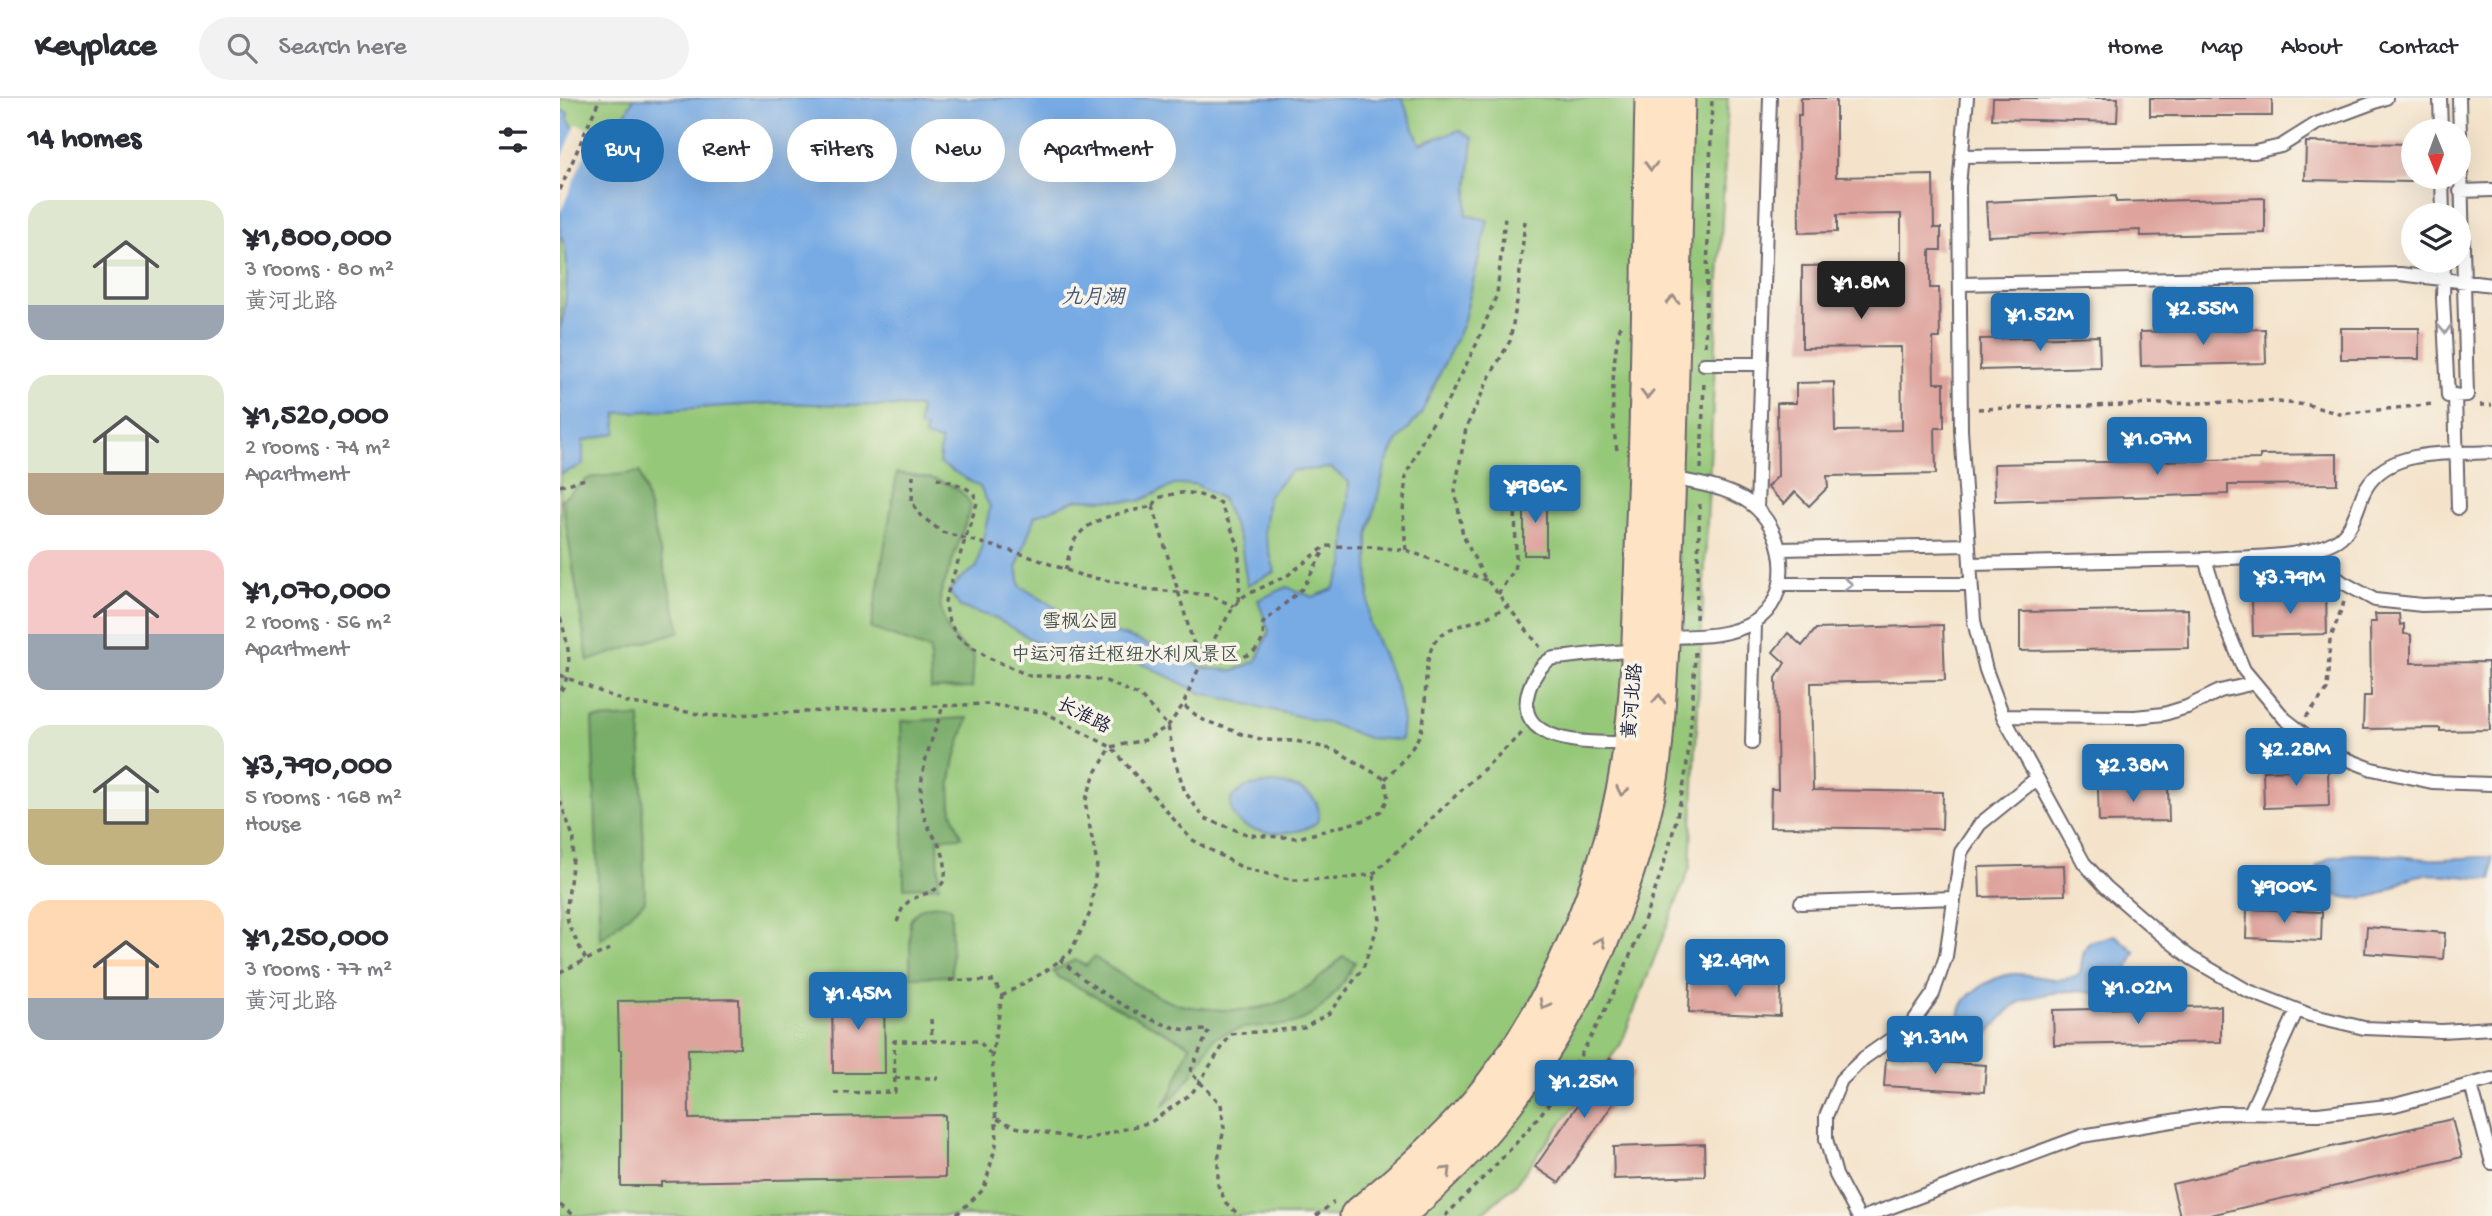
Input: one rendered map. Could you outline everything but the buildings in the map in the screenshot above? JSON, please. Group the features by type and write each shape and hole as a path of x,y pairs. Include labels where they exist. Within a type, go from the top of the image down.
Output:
{"main road":[{"name":"黄河北路","path":"1652,98 1657,478"},
{"name":"黄河北路","path":"1350,1205 1444,1140 1477,1104 1509,1062 1539,1014 1584,918 1617,817 1647,641 1678,98"},
{"name":"黄河北路","path":"1396,1216 1446,1172 1520,1087 1569,1009 1609,922 1648,794 1656,736 1647,641"}],"lane":[{"path":"1757,509 1770,98"},
{"path":"1967,98 1959,186 1961,410 1973,621 1986,670 2003,716 2084,863 2106,887 2191,958 2246,990 2297,1010 2364,1028 2442,1031 2492,1028"},
{"path":"1961,156 2255,152 2281,146 2316,124 2386,98"},
{"path":"2440,98 2441,119"},
{"path":"2455,400 2467,395 2459,98"},
{"path":"2460,191 2492,190"},
{"path":"2444,273 2448,396 2455,400"},
{"path":"1960,284 2400,274 2492,285"},
{"path":"1704,363 1762,364"},
{"path":"2455,400 2458,508"},
{"path":"1970,564 2205,559 2303,551 2338,539 2349,528 2368,483 2386,466 2406,458 2492,452"},
{"path":"1630,743 1567,741 1548,734 1532,723 1525,701 1533,678 1550,659 1614,651 1647,641 1719,635 1755,622 1775,600 1782,575 1781,549 1757,509 1729,492 1657,478"},
{"path":"1781,549 1969,545"},
{"path":"2303,551 2350,587 2375,600 2422,605 2492,603"},
{"path":"2205,559 2225,624 2244,670 2285,719 2326,751 2372,769 2432,782 2492,784"},
{"path":"1780,584 1971,584"},
{"path":"1752,743 1755,622"},
{"path":"2003,716 2135,717 2164,714 2187,707 2220,691 2255,683"},
{"path":"1858,1216 1836,1175 1826,1139 1826,1116 1841,1080 1864,1058 1911,1025 1933,994 1946,957 1961,852 1980,824 2037,778"},
{"path":"1801,903 1954,898"},
{"path":"2250,1113 2297,1010"},
{"path":"1867,1216 2082,1136 2220,1113 2318,1114 2395,1105 2492,1079"},
{"path":"2471,1085 2492,1163"}],"path":[{"path":"560,190 600,98"},
{"path":"1406,550 1403,512 1406,475 1426,432 1450,397 1497,294 1505,217"},
{"path":"1525,221 1510,341 1466,428 1455,490 1463,536 1488,581 1550,659"},
{"path":"1618,455 1614,433 1615,347 1622,317"},
{"path":"1961,410 2269,401 2308,405 2340,414 2455,400 2492,405"},
{"path":"913,475 912,502 920,515 942,533 1025,555 1083,576 1144,589 1209,595 1236,605"},
{"path":"560,485 589,478"},
{"path":"937,478 972,491 977,503 945,601 949,622 958,636 987,657 1030,676 1075,676 1106,681 1140,696 1168,726 1174,758 1185,792 1204,818 1249,835 1298,838 1365,820 1381,811 1388,799 1385,779 1413,746 1420,731 1426,709 1429,653 1438,637 1458,625 1481,620 1508,606"},
{"path":"1065,570 1074,539 1091,525 1109,515 1153,506 1158,498 1182,491 1220,503 1238,544 1240,574 1236,605"},
{"path":"1499,594 1514,570 1516,558 1515,496"},
{"path":"1153,506 1193,642 1203,658"},
{"path":"1203,658 1240,658 1251,653 1262,641 1264,623 1303,588 1326,546"},
{"path":"1002,996 1044,972 1070,953 1090,913 1097,864 1085,802 1094,776 1111,747 1145,740 1168,726 1184,703 1203,658 1244,596 1287,575 1326,546 1406,550 1488,581"},
{"path":"2297,728 2328,690 2330,640 2350,587"},
{"path":"560,618 568,642 569,680 560,692"},
{"name":"长淮路","path":"560,675 626,702 711,716 986,704 1044,712 1111,747 1191,839 1243,868 1293,880 1342,879 1373,874"},
{"path":"1184,703 1201,719 1242,734 1264,740 1296,741 1335,750 1385,779"},
{"path":"897,922 901,909 909,901 933,891 942,884 945,877 943,849 927,825 921,794 923,774 943,706"},
{"path":"997,1119 1015,1126 1084,1140 1151,1122 1192,1093 1231,1034 1304,1028 1331,1012 1363,968 1380,920 1373,874 1532,723"},
{"path":"560,801 574,839 566,914 586,960"},
{"path":"560,972 614,947"},
{"path":"1060,960 1082,980 1153,1020 1183,1030 1209,1030 1190,1072 1222,1104 1224,1128 1218,1160 1218,1185 1226,1203 1240,1216"},
{"path":"949,980 994,981 1002,996 992,1056 997,1141 984,1189 955,1216"},
{"path":"931,1019 932,1041"},
{"path":"834,1093 895,1092 894,1041 979,1041 992,1056"},
{"path":"894,1078 938,1078"},
{"path":"1316,1216 1350,1205"},
{"path":"560,1206 574,1216"}],"green space":[{"name":"雪枫公园","path":"560,98 1728,98 1690,867 1621,1044 1515,1185 1479,1216 560,1216"},
{"path":"640,472 680,631 588,661 562,499 589,478"},
{"path":"897,473 929,478 950,485 959,490 971,507 940,596 942,615 949,631 959,644 974,656 972,688 931,689 930,650 871,628"},
{"path":"640,717 645,901 600,940 592,719"},
{"path":"968,718 954,764 951,787 952,811 962,837 938,838 939,886 904,888 901,721"},
{"path":"944,905 951,908 952,976 910,977 910,921 924,908"},
{"path":"1343,956 1355,962 1338,990 1322,1007 1294,1023 1245,1028 1214,1038 1185,1084 1162,1107 1172,1092 1190,1045 1058,977 1053,971 1075,960 1086,966 1094,957 1140,987 1173,1003 1231,1010 1250,1009 1284,1001 1314,983"}],"water":[{"name":"九月湖","path":"634,98 1402,98 1420,144 1459,130 1473,138 1466,215 1488,220 1463,324 1421,414 1397,442 1386,463 1368,536 1369,622 1397,689 1403,721 1401,740 1368,738 1331,724 1201,693 1129,657 1055,648 1038,643 995,618 960,607 949,591 977,567 990,507 980,487 939,463 941,441 925,437 926,429 919,426 920,407 776,403 617,413 616,433 583,441 583,465 560,474 560,329 566,295 567,266 564,243 560,235 560,110 568,113 567,118 574,128 581,130 581,182 664,182 664,119 622,119","holes":["1331,468 1349,482 1344,566 1333,589 1313,597 1287,587 1258,600 1269,632 1256,661 1234,671 1204,668 1137,640 1079,622 1020,586 1017,566 1035,516 1078,499 1139,501 1174,485 1195,484 1222,499 1241,543 1247,585 1275,572 1264,532 1268,496 1291,471"]},
{"path":"1271,783 1298,788 1312,797 1319,812 1317,822 1307,828 1279,833 1249,828 1238,821 1231,811 1232,797 1246,787"},
{"path":"2352,854 2430,859 2492,857 2492,879 2422,875 2369,897 2346,898 2332,894 2321,885 2317,866 2330,858"},
{"path":"2115,935 2135,952 2129,966 2123,996 2075,991 2038,996 2012,1007 1980,1041 1972,1041 1965,1035 1960,1014 1972,992 2008,975 2070,978 2080,973 2084,950 2089,942"}],"pier":[{"path":"576,124 581,126 581,164 560,213 560,163"}],"park label":[{"name":"中运河宿迁枢纽水利风景区","path":"1125,656"}]}
